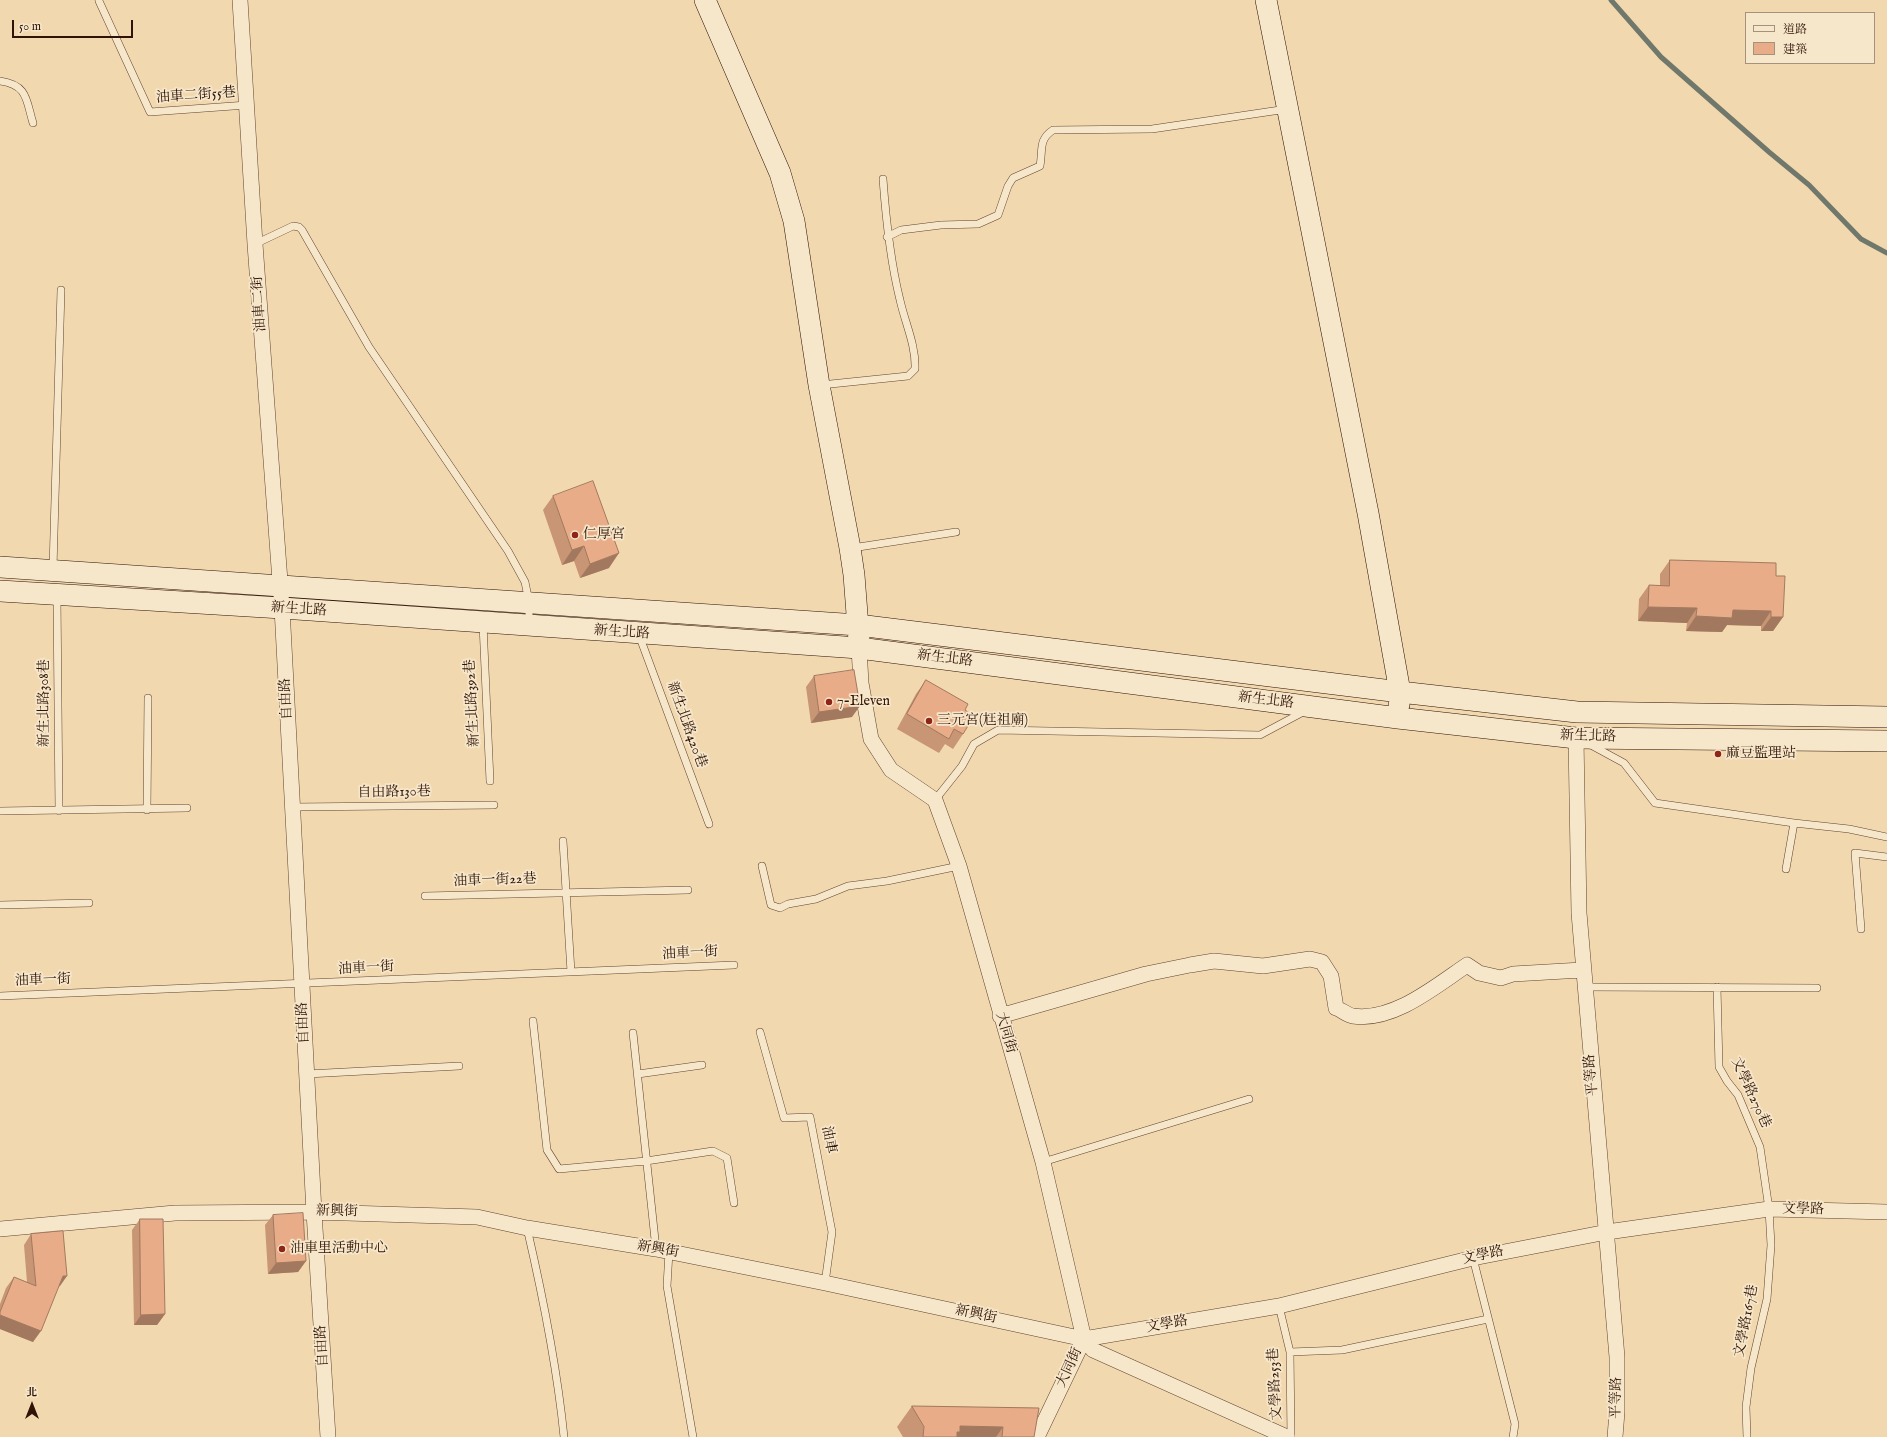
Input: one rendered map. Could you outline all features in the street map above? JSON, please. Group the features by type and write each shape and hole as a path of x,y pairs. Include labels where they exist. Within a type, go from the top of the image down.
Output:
{"main road":[{"path":"705,0 780,172 794,221 819,385 850,548 859,648"},
{"path":"1266,0 1366,505 1400,692 1398,718"},
{"name":"新生北路","path":"0,567 529,602 858,626 1577,712 1887,717"},
{"name":"新生北路","path":"0,591 57,596 282,608 639,634 859,648 1312,708 1576,738 1887,741"},
{"name":"平等路","path":"1576,738 1577,712"}],"street":[{"name":"油車二街","path":"240,0 255,244 282,608"},
{"name":"自由路","path":"282,608 314,1212 328,1437"},
{"path":"859,648 861,683 871,739 891,770 935,800"},
{"name":"平等路","path":"1576,738 1578,913 1617,1358 1618,1412 1615,1437"},
{"name":"大同街","path":"935,800 959,866 1000,1016 1043,1162 1084,1339 1038,1437"},
{"path":"1000,1016 1146,974 1214,961 1263,966 1310,959 1322,962 1330,976 1336,1008 1351,1016 1367,1017 1398,1008 1421,997 1467,965 1479,973 1501,978 1513,974 1582,970"},
{"name":"文學路","path":"1084,1339 1279,1306 1473,1258 1606,1232 1769,1209 1887,1212"},
{"name":"新興街","path":"0,1229 175,1213 314,1212 477,1217 527,1228 662,1251 825,1283 1084,1339"},
{"path":"1084,1339 1093,1350 1287,1437"}],"lane":[{"name":"油車二街55巷","path":"99,1 150,112 247,105"},
{"path":"0,81 10,82 19,86 24,93 33,123"},
{"path":"887,237 901,230 940,225 978,224 998,215 1008,186 1013,178 1040,166 1042,145 1046,135 1054,130 1152,129 1287,109"},
{"path":"819,385 908,376 916,369 916,357 900,301 887,237 882,179"},
{"path":"255,244 293,226 300,227 369,347 508,551 526,582 529,602 528,626"},
{"path":"53,570 61,290"},
{"path":"850,548 956,532"},
{"name":"新生北路308巷","path":"57,596 59,811"},
{"name":"新生北路392巷","path":"483,623 490,782"},
{"name":"新生北路420巷","path":"639,634 709,824"},
{"path":"147,810 148,698"},
{"path":"935,800 962,766 974,744 998,730 1260,735 1312,708"},
{"path":"1576,738 1624,763 1655,803 1794,823 1849,829 1887,837"},
{"name":"自由路130巷","path":"293,807 494,804"},
{"path":"0,811 147,810 188,808"},
{"path":"1786,869 1794,823"},
{"path":"563,841 571,972"},
{"path":"1861,929 1855,853 1887,857"},
{"path":"762,866 771,904 780,908 788,904 816,899 848,886 887,881 959,866"},
{"name":"油車一街22巷","path":"425,896 688,890"},
{"path":"0,905 89,903"},
{"name":"油車一街","path":"0,996 734,965"},
{"path":"1584,986 1817,988"},
{"name":"文學路270巷","path":"1717,987 1719,1067 1727,1081 1738,1095 1760,1147 1769,1209"},
{"path":"533,1021 547,1150 559,1169 646,1161 713,1151 727,1158 734,1203"},
{"name":"油車","path":"760,1032 784,1118 810,1117 832,1232 825,1283"},
{"path":"633,1033 646,1161 693,1437"},
{"path":"638,1074 702,1065"},
{"path":"307,1074 459,1066"},
{"path":"1043,1162 1249,1099"},
{"name":"文學路167巷","path":"1747,1437 1746,1407 1751,1368 1767,1298 1771,1245 1769,1209"},
{"path":"527,1228 544,1302 559,1387 564,1437"},
{"path":"1473,1258 1515,1424 1513,1437"},
{"name":"文學路253巷","path":"1279,1306 1290,1352 1291,1437"},
{"path":"1290,1352 1342,1350 1488,1319"}],"building":[{"path":"593,481 619,553 590,564 584,546 572,550 553,496"},
{"path":"1670,560 1776,563 1776,576 1785,576 1783,617 1771,617 1771,611 1733,610 1732,618 1696,616 1697,608 1648,607 1649,585 1669,586"},
{"path":"854,670 860,706 819,712 814,676"},
{"path":"926,680 968,704 965,710 974,716 963,734 954,729 949,739 907,714"},
{"path":"303,1213 306,1261 276,1263 273,1215"},
{"path":"140,1219 163,1219 165,1314 141,1315"},
{"path":"63,1231 67,1276 63,1276 41,1331 0,1315 14,1277 36,1286 31,1234"},
{"path":"912,1406 1039,1408 1034,1437 1002,1437 1003,1427 960,1426 960,1432 957,1432 957,1437 923,1437 924,1427"}],"waterway":[{"path":"1611,0 1661,57 1769,152 1809,185 1861,239 1887,253"}],"place":[{"name":"仁厚宮","path":"575,535"},
{"name":"7-Eleven","path":"829,702"},
{"name":"三元宮(尪祖廟)","path":"929,721"},
{"name":"麻豆監理站","path":"1718,754"},
{"name":"油車里活動中心","path":"282,1249"}]}
